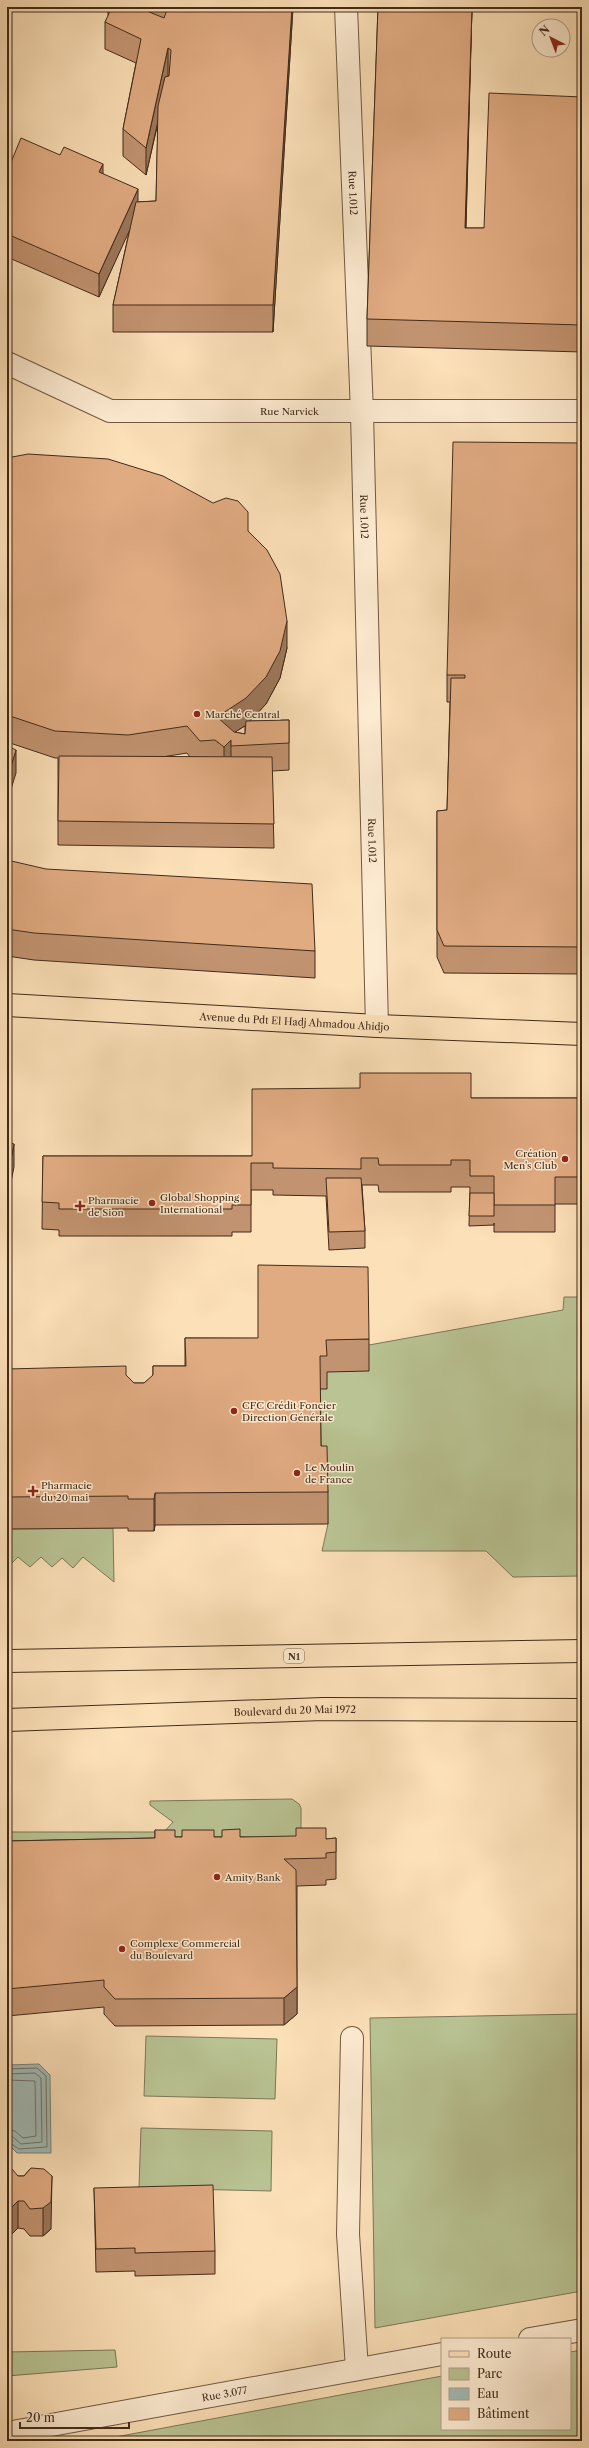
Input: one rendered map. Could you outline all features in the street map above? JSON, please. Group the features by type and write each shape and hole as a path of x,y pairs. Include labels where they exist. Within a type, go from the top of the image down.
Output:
{"main road":[{"name":"Avenue du Pdt El Hadj Ahmadou Ahidjo","path":"7,1005 377,1026 582,1034"},
{"name":"N1","path":"7,1661 582,1651"},
{"name":"Boulevard du 20 Mai 1972","path":"7,1720 323,1709 582,1710"}],"street":[{"name":"Rue 1.012","path":"346,7 362,412 377,1026"},
{"name":"Rue Narvick","path":"7,363 110,411 582,411"},
{"path":"352,2038 348,2234 357,2369"},
{"path":"536,2338 582,2330"},
{"name":"Rue 3.077","path":"7,2433 441,2354"}],"green space":[{"path":"564,1297 582,1297 582,1576 513,1577 486,1551 322,1551 328,1524 327,1478 321,1478 320,1389 326,1372 369,1345 563,1310"},
{"path":"113,1528 114,1582 83,1557 73,1568 62,1558 52,1567 41,1557 30,1567 18,1557 7,1568 7,1529"},
{"path":"292,1799 299,1804 301,1808 301,1840 7,1868 7,1832 164,1832 173,1822 150,1805 150,1801"},
{"path":"582,2014 582,2291 375,2328 370,2018"},
{"path":"146,2036 277,2039 275,2099 144,2096"},
{"path":"141,2128 272,2131 271,2191 139,2188"},
{"path":"115,2350 117,2367 7,2376 7,2352"},
{"path":"582,2350 582,2441 94,2441 441,2376 441,2430 571,2430 571,2352"}],"water":[{"path":"39,2064 50,2075 51,2153 17,2153 7,2143 7,2065"}],"building":[{"path":"112,7 137,7 164,18 168,7 292,7 273,305 113,305 136,202 156,201 158,106 165,77 169,76 171,50 168,48 146,148 123,129 141,39 105,22"},
{"path":"378,7 472,7 465,228 484,228 489,93 582,97 582,325 367,319"},
{"path":"21,138 60,155 64,147 103,164 99,172 138,189 99,274 7,234 7,172"},
{"path":"453,442 582,443 582,947 444,946 437,930 437,811 447,810 451,678 465,678 465,675 447,675"},
{"path":"28,454 108,459 163,476 213,503 226,498 238,501 248,512 248,531 267,550 280,574 287,621 280,651 266,677 246,698 217,717 234,732 245,734 246,721 289,720 289,743 231,746 231,740 224,747 215,740 200,741 187,726 128,735 55,731 7,714 7,458"},
{"path":"7,746 16,750 7,779"},
{"path":"59,756 272,757 274,824 58,821"},
{"path":"7,860 46,869 312,884 315,951 34,933 7,929"},
{"path":"360,1073 471,1073 471,1098 582,1098 582,1177 555,1177 555,1205 494,1205 494,1176 470,1176 470,1160 451,1160 451,1165 379,1165 378,1158 361,1158 361,1169 273,1168 273,1163 251,1163 251,1205 232,1205 232,1209 59,1209 59,1203 42,1202 43,1156 252,1156 252,1089 360,1088"},
{"path":"7,1142 14,1144 7,1179"},
{"path":"326,1178 361,1178 365,1231 329,1232"},
{"path":"470,1193 494,1193 494,1216 469,1216"},
{"name":"CFC Crédit Foncier Direction Générale","path":"258,1265 368,1267 369,1339 326,1340 327,1356 320,1356 321,1446 327,1446 328,1492 155,1493 154,1499 128,1499 128,1496 7,1497 7,1369 126,1366 126,1375 134,1383 144,1383 153,1375 153,1366 186,1366 185,1338 258,1338"},
{"path":"296,1828 326,1828 326,1839 336,1838 336,1852 326,1853 326,1858 284,1859 296,1870 297,1987 284,1998 115,1999 104,1987 104,1980 7,1989 7,1841 155,1838 155,1830 175,1830 175,1837 182,1837 182,1830 214,1830 214,1837 222,1837 222,1830 240,1829 240,1837 296,1836"},
{"path":"31,2168 44,2169 52,2176 51,2202 43,2208 30,2209 24,2201 18,2201 10,2209 7,2208 7,2169 12,2169 18,2176 24,2176"},
{"path":"213,2185 215,2251 135,2253 135,2248 96,2249 94,2188"}],"place":[{"name":"Marché Central","path":"197,714"},
{"name":"Création Men's Club","path":"565,1159"},
{"name":"Global Shopping International","path":"152,1203"},
{"name":"Pharmacie de Sion","path":"80,1206"},
{"name":"CFC Crédit Foncier Direction Générale","path":"234,1411"},
{"name":"Le Moulin de France","path":"297,1473"},
{"name":"Pharmacie du 20 mai","path":"33,1491"},
{"name":"Amity Bank","path":"217,1877"},
{"name":"Complexe Commercial du Boulevard","path":"122,1949"}]}
